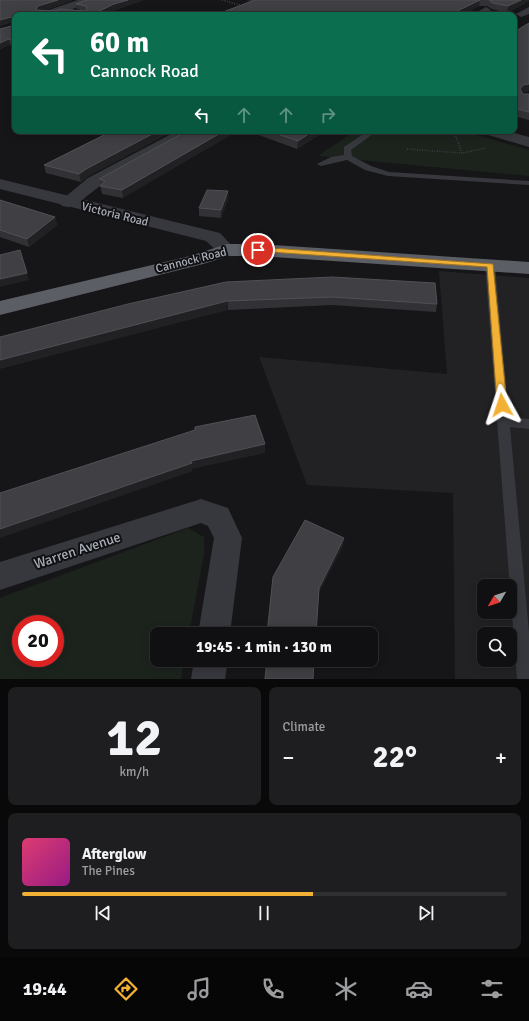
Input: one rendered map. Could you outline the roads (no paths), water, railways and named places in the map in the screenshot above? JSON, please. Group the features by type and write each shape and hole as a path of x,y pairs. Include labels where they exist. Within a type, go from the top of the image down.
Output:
{"highway":[{"name":"Cannock Road","path":"0,308 196,260 227,250 258,250 529,268"}],"street":[{"path":"52,12 88,0"},
{"path":"61,9 72,12"},
{"path":"68,202 94,182 182,134"},
{"path":"501,134 529,142"},
{"name":"Victoria Road","path":"0,184 213,237 227,250"},
{"name":"Warren Avenue","path":"0,576 155,524 201,511 218,517 228,538 215,627"},
{"path":"208,679 210,667"}],"lane":[{"path":"348,157 348,149 369,134"},
{"path":"321,164 334,159 348,157 368,168 388,174 529,183"},
{"path":"490,265 525,679"},
{"path":"503,421 529,424"}]}
